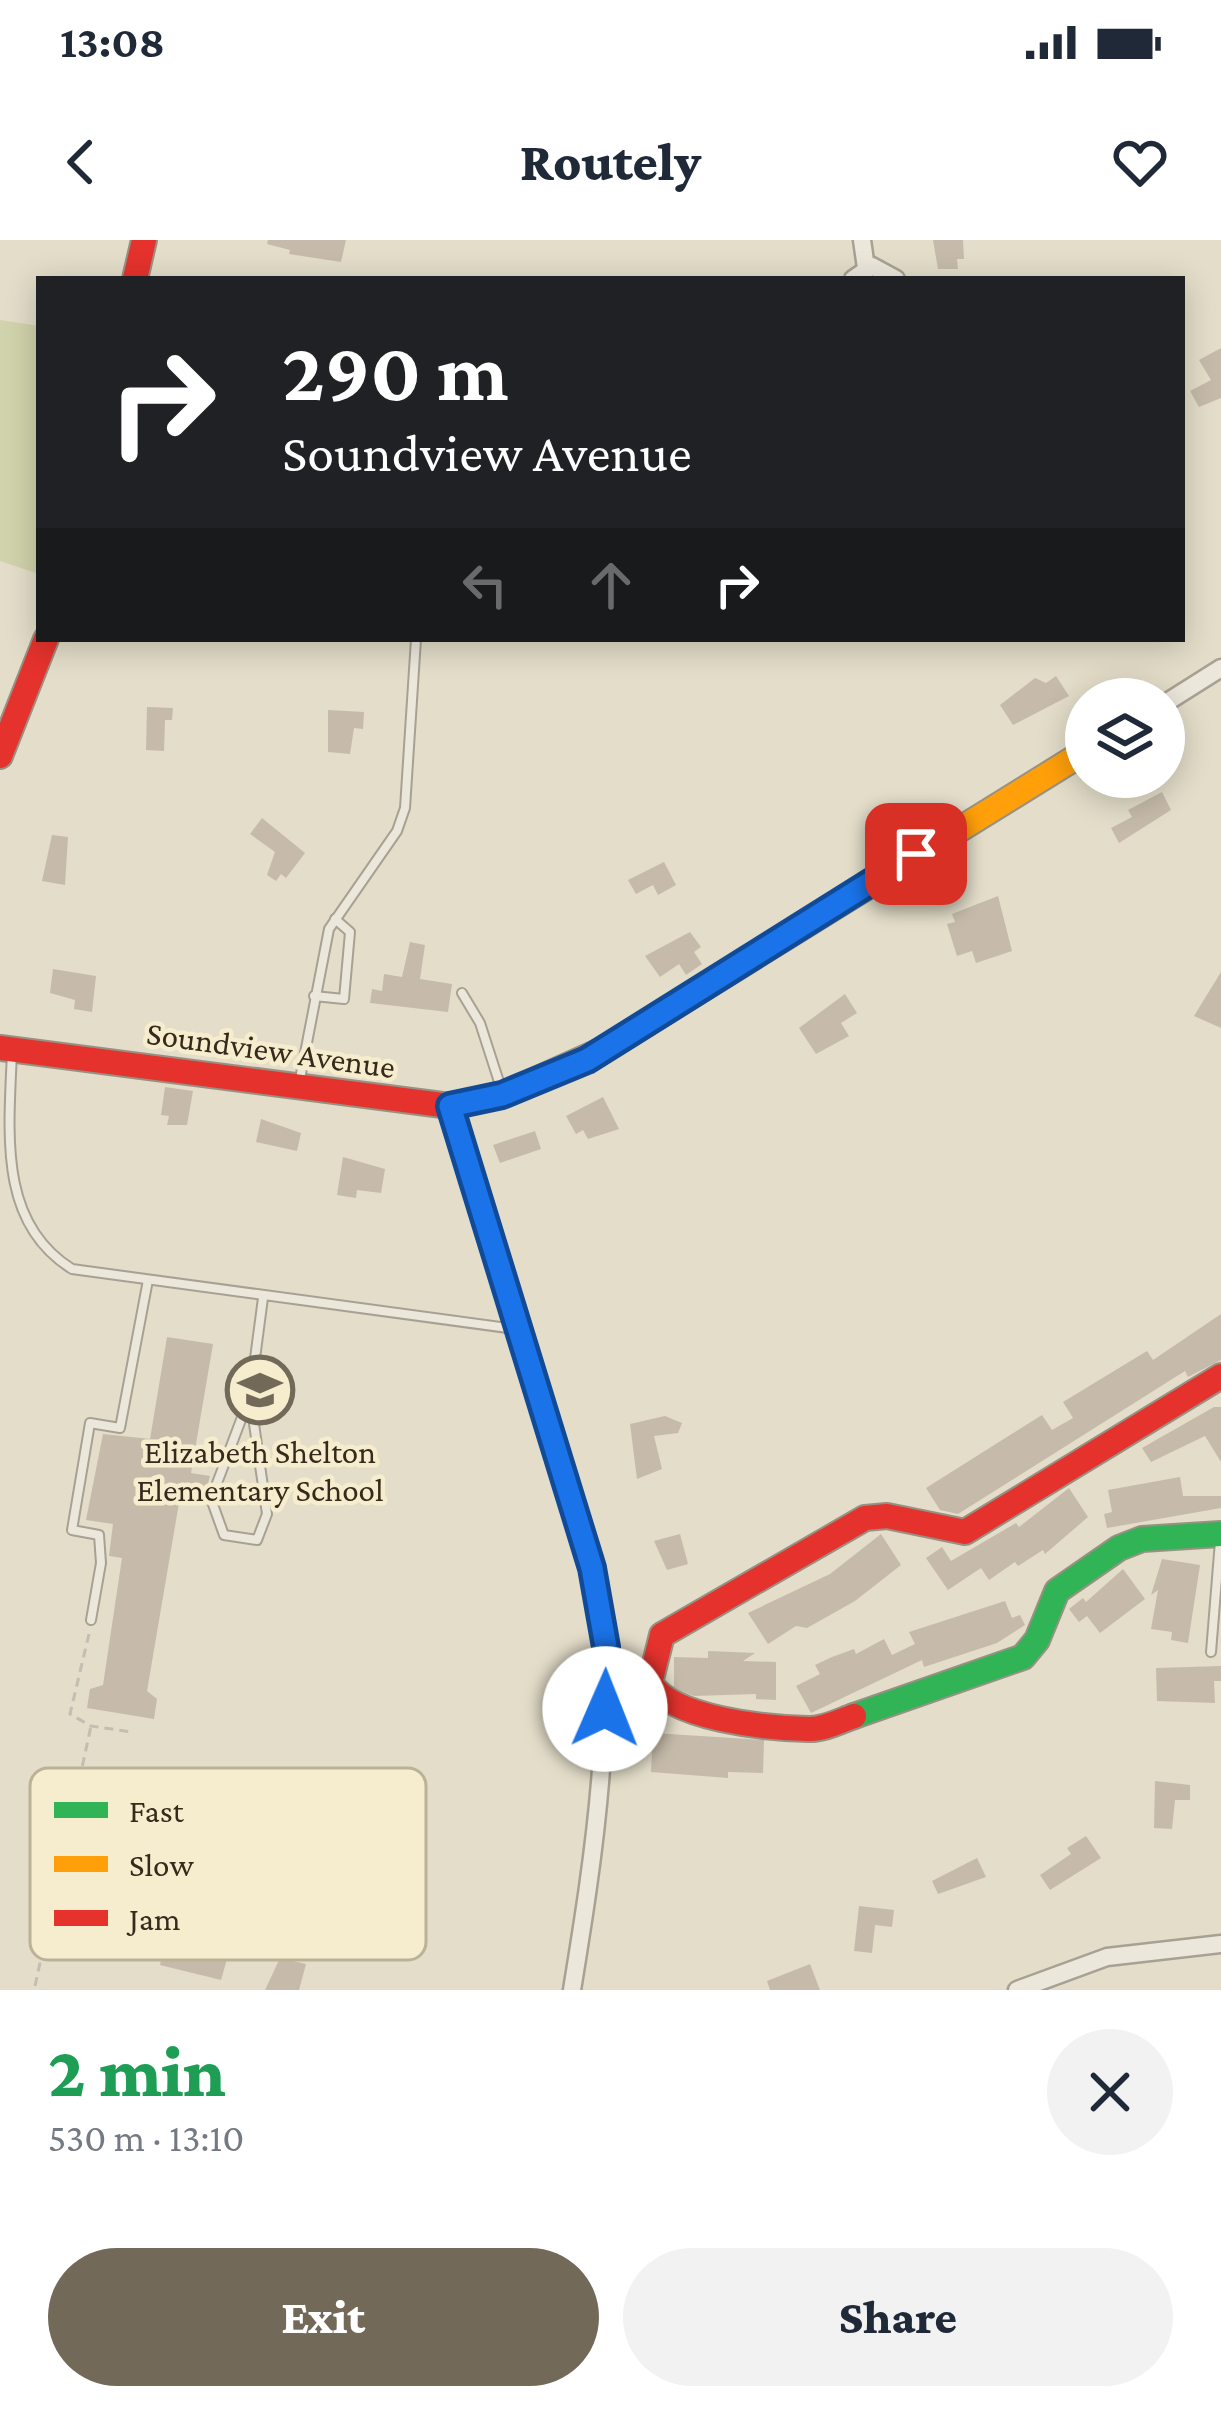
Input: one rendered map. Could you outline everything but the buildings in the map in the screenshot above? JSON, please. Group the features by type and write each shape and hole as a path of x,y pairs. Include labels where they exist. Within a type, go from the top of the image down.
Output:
{"street":[{"path":"136,276 144,240"},
{"path":"862,240 860,273 885,268 893,276"},
{"path":"0,756 45,642"},
{"path":"1185,691 1221,668"},
{"name":"Soundview Avenue","path":"6,1048 450,1106 504,1095 587,1060 1065,764"},
{"path":"450,1106 592,1568 606,1647 605,1709 572,1990"},
{"path":"1221,1376 965,1532 887,1516 865,1518 662,1635 650,1683 662,1702 689,1712 813,1730 1023,1657 1037,1640 1058,1591 1119,1548 1142,1539 1221,1534"},
{"path":"1017,1990 1107,1957 1221,1944"}],"lane":[{"path":"299,1085 321,949 335,919 397,831 406,808 416,642"},
{"path":"314,996 344,999 350,932 335,919"},
{"path":"462,992 479,1024 504,1095"},
{"path":"6,1048 8,1203 34,1249 72,1269 517,1329"},
{"path":"91,1620 101,1563 99,1535 72,1530 91,1423 120,1428 148,1280"},
{"path":"250,1396 267,1514 256,1540 244,1541 224,1535 211,1499 250,1396 263,1298"},
{"path":"1211,1652 1221,1534"}],"path":[{"path":"91,1620 70,1714 91,1726 131,1732"},
{"path":"82,1768 91,1726"},
{"path":"34,1986 40,1960"}],"green space":[{"path":"0,320 36,326 36,573 0,561"}],"traffic: fast":[{"path":"854,1716 1023,1657 1037,1640 1057,1591 1119,1548 1142,1539 1221,1534"}],"traffic: slow":[{"path":"607,1048 1065,764"}],"traffic: jam":[{"path":"136,276 144,240"},
{"path":"0,756 45,642"},
{"path":"0,1048 450,1106 502,1095 607,1048"},
{"path":"854,1716 820,1728 790,1728 722,1719 678,1705 650,1683 662,1635 865,1518 887,1516 965,1532 1221,1376"}],"place":[{"name":"Elizabeth Shelton Elementary School","path":"260,1390"}],"route":[{"path":"605,1709 606,1647 592,1568 465,1168 450,1106 502,1095 587,1060 916,854"}]}
